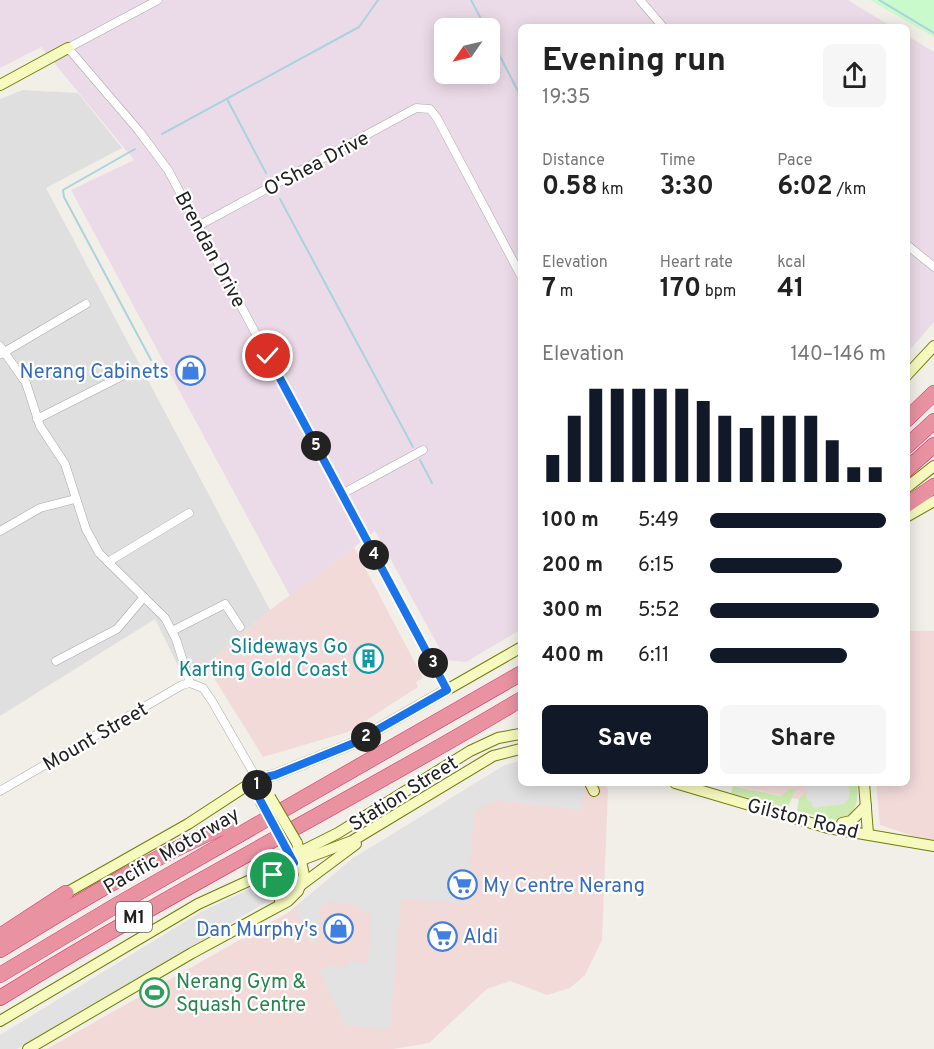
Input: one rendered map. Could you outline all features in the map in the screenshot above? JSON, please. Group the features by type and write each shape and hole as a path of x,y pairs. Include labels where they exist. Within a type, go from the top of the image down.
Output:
{"highway":[{"path":"910,416 934,393"},
{"path":"910,443 934,421"},
{"path":"910,466 934,445"},
{"path":"910,502 934,486"},
{"name":"Pacific Motorway","path":"0,975 518,675"},
{"name":"Pacific Motorway","path":"0,998 182,890 348,800 518,701"},
{"path":"0,950 128,875 208,833 223,827 239,835"},
{"path":"0,936 66,893"}],"main road":[{"path":"0,85 68,48"},
{"path":"910,372 934,346"},
{"path":"910,485 934,465"},
{"path":"910,515 934,501"},
{"path":"66,893 188,824 257,779 275,775 354,743 518,649"},
{"name":"Station Street","path":"298,855 338,833 470,751 498,738 518,734"},
{"name":"Station Street","path":"298,855 342,846 479,763 498,754 518,749"},
{"path":"257,779 298,855 301,885"},
{"name":"Gilston Road","path":"685,786 828,828 934,846"},
{"path":"864,786 868,834"},
{"name":"Gilston Road","path":"737,802 842,824 868,834"},
{"path":"842,824 851,821 866,806"},
{"path":"28,1049 292,898 301,885 329,866 373,829"},
{"path":"0,1021 167,921 298,855"},
{"path":"280,904 293,879 298,855"},
{"path":"266,873 279,883 280,904"}],"street":[{"path":"68,48 159,0"},
{"path":"640,0 660,24"},
{"name":"Brendan Drive","path":"68,48 155,151 198,226 447,690"},
{"name":"O'Shea Drive","path":"198,226 416,108 430,109 518,270"},
{"path":"910,247 934,267"},
{"path":"86,304 2,351 26,383 38,419 65,464 86,530 108,562 156,607 172,631 190,683 203,688 257,779"},
{"path":"38,419 130,372"},
{"path":"342,494 423,450"},
{"path":"0,531 40,508 75,499"},
{"path":"108,562 189,513"},
{"path":"56,661 117,629 144,597"},
{"path":"172,631 225,604 240,627"},
{"name":"Mount Street","path":"0,791 182,685 190,683"}],"shaded area":[{"path":"0,0 848,0 887,24 518,24 518,631 466,662 446,660 375,531 290,596 71,190 134,160 41,47 0,68"},
{"path":"910,37 934,52 934,322 910,349"},
{"path":"23,90 78,93 122,148 46,188 270,610 206,665 196,666 182,674 155,619 0,716 0,99"},
{"path":"354,547 423,678 416,682 418,687 348,732 263,757 206,665 270,610"},
{"path":"910,631 934,631 934,843 880,825 876,786 910,786"},
{"path":"518,762 518,786 584,786 582,810 496,800 474,812 467,904 401,899 390,1030 345,1025 319,970 330,966 346,968 347,961 368,963 371,913 359,912 359,905 327,902 320,908 318,943 310,942 295,908 352,859 505,765"},
{"name":"My Centre Nerang","path":"505,765 518,781 518,786 606,786 608,790 602,940 585,975 570,988 547,995 510,981 487,989 429,1043 393,1049 47,1049 289,912 352,859"},
{"path":"734,786 844,786 813,808 807,801"},
{"path":"805,786 848,786 849,798 844,804 813,808 811,801 807,801"},
{"path":"260,884 270,900 17,1049 0,1049 0,1035 201,912"}],"green space":[{"path":"870,0 934,0 934,37"},
{"path":"733,786 781,796 789,789 796,789 788,807 784,807 731,793"},
{"path":"848,786 857,786 855,807 846,819 835,820 797,811 799,799 806,792 807,801 849,798"}],"waterway":[{"path":"162,134 359,27 378,0"},
{"path":"471,0 481,18"},
{"path":"879,0 934,33"},
{"path":"500,56 518,91"},
{"path":"227,99 266,173"},
{"path":"135,149 63,190 64,197 151,360"},
{"path":"280,199 413,447"},
{"path":"420,460 432,483"}],"place":[{"name":"Nerang Cabinets","path":"190,371"},
{"name":"Slideways Go Karting Gold Coast","path":"369,658"},
{"name":"My Centre Nerang","path":"462,885"},
{"name":"Dan Murphy's","path":"339,929"},
{"name":"Aldi","path":"442,936"},
{"name":"Nerang Gym & Squash Centre","path":"155,992"}],"route":[{"path":"268,356 447,690 354,743 275,775 257,779 259,798 294,863 266,873 273,875"}]}
